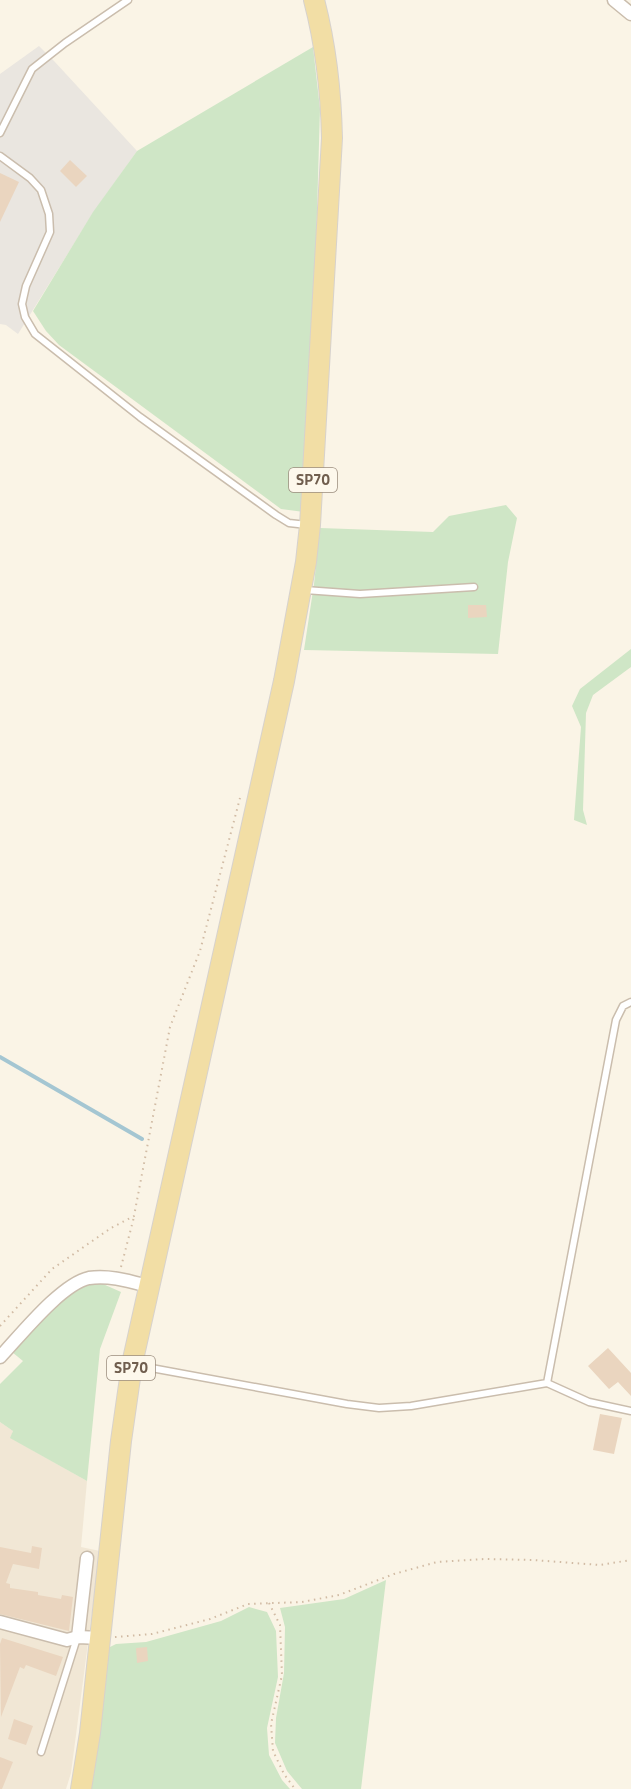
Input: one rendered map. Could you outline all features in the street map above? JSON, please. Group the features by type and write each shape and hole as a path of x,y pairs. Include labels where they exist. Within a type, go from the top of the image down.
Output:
{"main road":[{"name":"SP70","path":"81,1789 132,1364 284,681 302,590 310,525 332,138 329,79 314,0"}],"street":[{"path":"614,0 631,14"},
{"path":"0,1357 49,1305 82,1280 105,1277 148,1286"},
{"path":"78,1637 87,1558"},
{"path":"1,1623 68,1640 78,1637 100,1638"}],"lane":[{"path":"0,133 33,69 65,43 128,0"},
{"path":"0,156 30,178 41,190 49,214 50,232 26,286 22,304 25,317 35,334 140,417 276,515 289,524 310,525"},
{"path":"302,590 360,594 474,587"},
{"path":"547,1383 616,1020 622,1006 631,1002"},
{"path":"132,1364 379,1408 411,1406 547,1383 589,1402 631,1412"},
{"path":"41,1752 78,1637"}],"path":[{"path":"118,1279 134,1216 170,1027 200,951 241,795"},
{"path":"0,1326 52,1269 111,1228 134,1216"},
{"path":"100,1638 152,1634 210,1619 248,1604 302,1602 339,1595 394,1574 437,1562 485,1559 600,1565 631,1560"},
{"path":"269,1604 280,1625 282,1675 271,1724 273,1751 284,1774 295,1789"}],"shaded area":[{"path":"39,46 137,151 93,213 18,334 6,325 0,324 0,74"},
{"path":"0,1422 13,1431 11,1438 87,1481 81,1547 100,1551 71,1773 66,1789 0,1789"}],"green space":[{"path":"313,47 320,109 315,281 304,512 281,509 59,345 46,331 33,311 93,212 137,151"},
{"path":"506,505 517,518 508,562 498,654 304,650 320,528 433,532 449,516"},
{"path":"631,649 631,667 593,695 586,713 583,810 587,825 574,820 581,727 572,706 580,689"},
{"path":"93,1284 103,1284 121,1292 100,1349 87,1481 10,1438 13,1431 0,1422 0,1384 23,1361 12,1352 39,1322 70,1294"},
{"path":"386,1580 361,1789 302,1789 287,1771 275,1743 276,1718 284,1673 285,1627 280,1608 344,1599"},
{"path":"249,1607 267,1612 276,1631 278,1677 267,1728 269,1755 282,1780 290,1789 88,1789 108,1648 116,1644 146,1642 221,1621"}],"building":[{"path":"70,160 87,176 76,187 60,171"},
{"path":"0,173 19,182 0,222"},
{"path":"468,605 486,605 487,617 468,618"},
{"path":"608,1348 631,1373 631,1396 618,1382 609,1389 588,1366"},
{"path":"600,1414 622,1418 614,1454 593,1450"},
{"path":"32,1546 42,1548 39,1569 13,1564 6,1583 10,1584 10,1588 38,1592 38,1595 61,1599 62,1595 73,1597 69,1631 0,1614 0,1547 31,1553"},
{"path":"2,1638 63,1657 56,1676 26,1665 24,1669 20,1667 1,1717 0,1644"},
{"path":"147,1647 148,1661 137,1663 136,1648"},
{"path":"14,1719 33,1726 26,1745 8,1739"},
{"path":"0,1757 13,1762 2,1789 0,1789"}],"waterway":[{"path":"0,1057 142,1139"}]}
